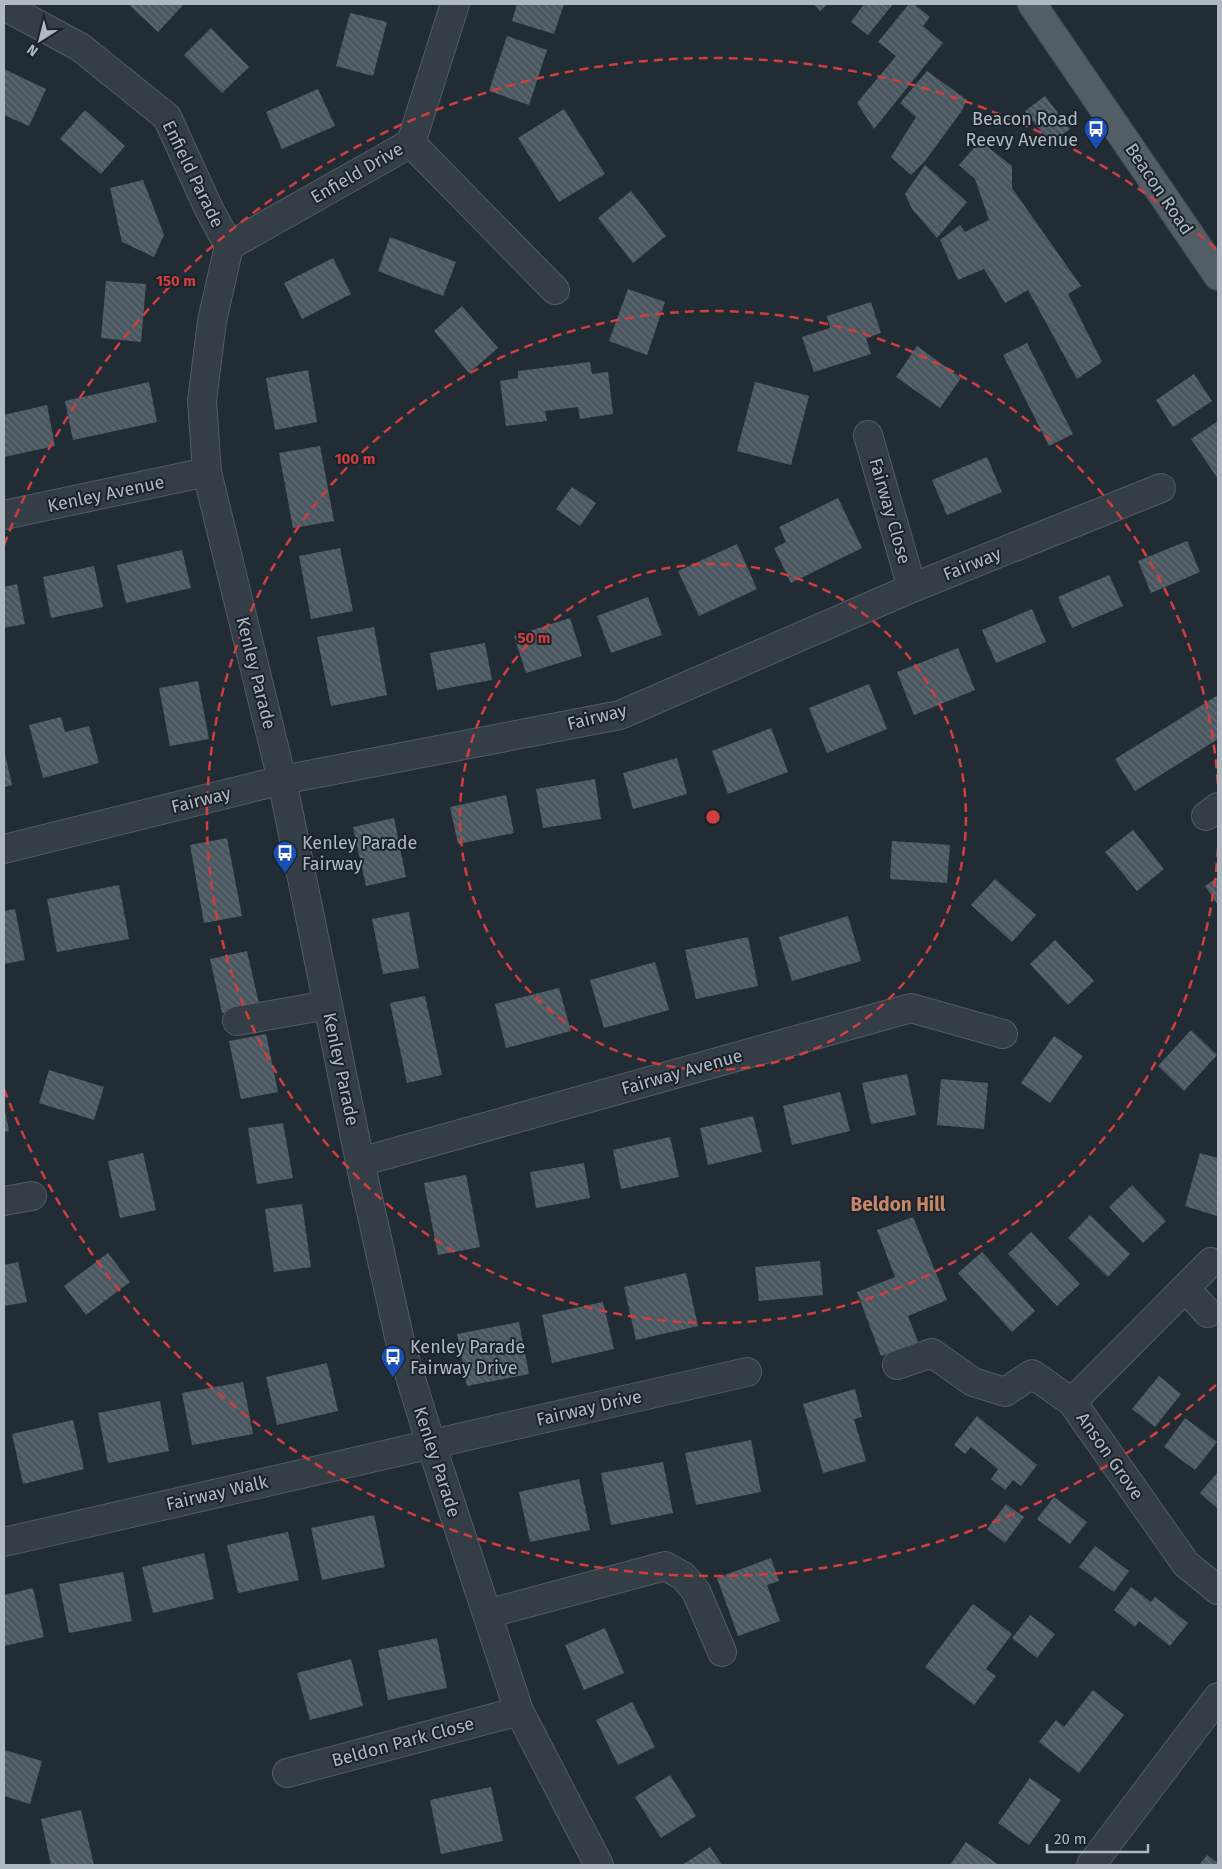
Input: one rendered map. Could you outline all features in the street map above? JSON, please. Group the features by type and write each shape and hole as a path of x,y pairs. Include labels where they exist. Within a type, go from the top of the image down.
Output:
{"main road":[{"name":"Beacon Road","path":"1032,4 1217,269"}],"street":[{"name":"Enfield Drive","path":"229,246 411,143 455,4"},
{"name":"Enfield Parade","path":"4,6 80,47 167,117 209,209 229,246"},
{"path":"411,143 555,290"},
{"name":"Kenley Parade","path":"229,246 212,321 202,401 207,472 282,780 360,1162 402,1350 519,1711 599,1865"},
{"name":"Fairway Close","path":"868,435 912,588"},
{"name":"Kenley Avenue","path":"4,515 207,472"},
{"name":"Fairway","path":"4,849 282,780 620,715 912,588 1160,488"},
{"path":"236,1021 328,1006"},
{"name":"Fairway Avenue","path":"360,1162 911,1008 1003,1034"},
{"path":"4,1201 32,1196"},
{"name":"Anson Grove","path":"1211,1262 1072,1402 1186,1564 1218,1590"},
{"path":"1185,1288 1208,1313"},
{"path":"897,1365 932,1353 973,1382 1005,1392 1032,1374 1072,1402"},
{"name":"Fairway Drive","path":"431,1444 747,1372"},
{"name":"Fairway Walk","path":"4,1542 431,1444"},
{"path":"487,1614 664,1566 683,1576 696,1591 722,1652"},
{"path":"1091,1865 1218,1697"},
{"name":"Beldon Park Close","path":"287,1773 519,1711"}],"building":[{"path":"128,4 184,4 158,32"},
{"path":"517,4 564,4 554,34 512,21"},
{"path":"814,4 828,4 820,11"},
{"path":"864,4 893,4 868,35 851,22"},
{"path":"909,4 914,4 930,17 923,26 943,43 874,129 857,103 896,56 878,42"},
{"path":"350,13 387,22 373,76 336,66"},
{"path":"211,28 249,67 222,93 184,55"},
{"path":"507,36 547,50 529,105 489,91"},
{"path":"4,69 46,89 29,126 4,115"},
{"path":"927,71 967,100 961,112 925,161 911,175 891,157 916,117 900,103"},
{"path":"318,89 335,126 282,149 266,112"},
{"path":"1045,96 1070,129 1050,143 1025,111"},
{"path":"564,109 605,174 559,202 518,138"},
{"path":"85,110 125,146 101,174 60,139"},
{"path":"980,141 1012,166 1012,188 1081,286 1068,294 1102,362 1077,379 1028,290 1005,303 984,269 958,280 940,240 960,225 965,232 989,220 975,179 959,165"},
{"path":"925,165 967,202 937,238 912,209 905,194"},
{"path":"143,180 164,235 154,257 122,242 110,188"},
{"path":"631,191 666,236 633,263 598,218"},
{"path":"390,237 456,262 443,296 378,271"},
{"path":"333,258 351,294 302,319 284,283"},
{"path":"106,281 146,284 141,342 101,338"},
{"path":"628,289 665,302 647,355 609,341"},
{"path":"871,302 881,333 866,338 871,354 814,372 802,337 830,328 827,316"},
{"path":"462,306 498,348 469,373 434,331"},
{"path":"1027,343 1073,434 1049,446 1003,355"},
{"path":"917,346 961,378 940,408 896,377"},
{"path":"590,362 592,374 608,372 613,414 580,419 578,407 545,411 547,421 506,426 500,381 518,378 518,371"},
{"path":"308,370 317,422 275,430 266,378"},
{"path":"1194,374 1212,401 1173,427 1156,400"},
{"path":"149,382 157,422 73,440 65,401"},
{"path":"755,382 809,396 791,465 737,451"},
{"path":"47,405 55,446 4,457 4,415"},
{"path":"1218,421 1218,479 1191,439"},
{"path":"320,446 334,521 293,528 279,453"},
{"path":"987,457 1002,492 947,515 932,480"},
{"path":"572,487 596,503 580,526 556,509"},
{"path":"838,498 862,548 791,583 774,548 786,542 779,527"},
{"path":"1187,541 1200,572 1151,593 1138,561"},
{"path":"737,544 757,589 699,616 678,571"},
{"path":"340,548 353,611 311,619 299,556"},
{"path":"182,550 191,588 126,603 117,565"},
{"path":"94,566 103,607 51,618 43,577"},
{"path":"1109,575 1123,606 1072,628 1058,597"},
{"path":"17,584 25,624 4,628 4,587"},
{"path":"648,597 662,635 611,653 597,616"},
{"path":"1032,609 1046,642 996,663 982,630"},
{"path":"570,618 582,656 526,673 514,636"},
{"path":"374,627 387,695 331,706 317,637"},
{"path":"485,643 492,680 437,690 430,653"},
{"path":"958,648 975,690 914,715 897,672"},
{"path":"198,681 209,739 170,746 159,688"},
{"path":"869,684 887,729 827,753 809,708"},
{"path":"1218,695 1218,739 1135,791 1115,759"},
{"path":"61,717 65,732 89,726 99,763 43,778 29,725"},
{"path":"771,728 788,772 728,794 712,751"},
{"path":"4,750 12,785 4,787"},
{"path":"677,758 687,794 633,809 623,773"},
{"path":"595,779 601,819 543,828 536,789"},
{"path":"506,795 514,833 458,844 450,807"},
{"path":"394,818 406,877 366,886 353,827"},
{"path":"1133,830 1164,869 1137,891 1105,852"},
{"path":"227,838 242,916 204,923 190,845"},
{"path":"892,841 950,845 947,883 890,879"},
{"path":"1218,877 1218,905 1205,886"},
{"path":"995,879 1036,915 1012,942 971,905"},
{"path":"119,885 129,939 57,952 47,899"},
{"path":"15,909 25,960 4,964 4,911"},
{"path":"409,912 419,968 383,974 372,919"},
{"path":"848,916 861,961 792,981 779,937"},
{"path":"748,937 758,986 696,999 685,950"},
{"path":"1055,940 1094,981 1068,1005 1030,964"},
{"path":"247,951 259,1004 222,1013 210,959"},
{"path":"655,962 669,1010 604,1028 590,980"},
{"path":"559,988 571,1031 506,1048 495,1004"},
{"path":"425,996 442,1075 407,1083 390,1003"},
{"path":"1191,1030 1217,1055 1184,1091 1158,1066"},
{"path":"266,1034 278,1092 241,1099 229,1041"},
{"path":"1054,1036 1083,1056 1050,1103 1021,1083"},
{"path":"49,1070 104,1087 94,1120 39,1103"},
{"path":"907,1074 916,1115 871,1124 862,1083"},
{"path":"941,1079 988,1083 984,1129 937,1125"},
{"path":"840,1092 850,1131 792,1145 783,1106"},
{"path":"4,1106 9,1131 4,1132"},
{"path":"753,1116 762,1152 708,1165 700,1128"},
{"path":"283,1123 293,1178 257,1184 248,1128"},
{"path":"670,1137 679,1177 621,1189 613,1150"},
{"path":"143,1153 156,1210 120,1218 108,1161"},
{"path":"1200,1153 1218,1158 1217,1216 1185,1206"},
{"path":"584,1163 590,1198 536,1208 530,1172"},
{"path":"466,1175 480,1247 438,1255 424,1183"},
{"path":"1132,1185 1166,1221 1143,1243 1109,1207"},
{"path":"302,1204 311,1267 274,1272 265,1209"},
{"path":"1090,1215 1130,1254 1108,1277 1068,1238"},
{"path":"913,1217 947,1300 908,1316 918,1342 881,1356 857,1292 895,1277 877,1230"},
{"path":"1031,1232 1080,1284 1057,1306 1008,1254"},
{"path":"982,1252 1035,1311 1012,1332 958,1273"},
{"path":"108,1253 130,1282 86,1315 64,1286"},
{"path":"820,1261 823,1295 759,1301 755,1267"},
{"path":"18,1262 27,1302 4,1306 4,1265"},
{"path":"686,1273 698,1326 636,1340 624,1287"},
{"path":"603,1302 614,1349 552,1363 542,1315"},
{"path":"519,1322 529,1374 467,1386 457,1334"},
{"path":"327,1363 338,1411 277,1425 266,1377"},
{"path":"1159,1376 1181,1394 1155,1427 1132,1409"},
{"path":"243,1382 253,1434 192,1445 182,1393"},
{"path":"855,1389 862,1417 854,1419 866,1461 823,1473 803,1404"},
{"path":"160,1401 169,1451 108,1463 98,1413"},
{"path":"977,1416 1037,1465 1021,1486 1013,1480 1005,1490 991,1479 998,1469 971,1447 965,1454 954,1445"},
{"path":"1185,1418 1217,1442 1195,1470 1164,1447"},
{"path":"73,1420 84,1469 23,1484 12,1434"},
{"path":"751,1440 761,1492 696,1505 685,1453"},
{"path":"663,1462 673,1513 611,1525 601,1473"},
{"path":"1218,1472 1218,1509 1200,1493"},
{"path":"579,1479 590,1530 530,1542 519,1492"},
{"path":"1054,1497 1087,1522 1070,1544 1037,1519"},
{"path":"1006,1504 1024,1517 1005,1543 987,1529"},
{"path":"374,1515 385,1567 322,1580 311,1528"},
{"path":"288,1532 299,1580 238,1593 227,1545"},
{"path":"1095,1546 1129,1571 1114,1592 1079,1567"},
{"path":"204,1553 214,1599 153,1613 142,1567"},
{"path":"771,1558 779,1581 767,1585 780,1621 738,1636 717,1578"},
{"path":"123,1572 132,1621 69,1633 59,1584"},
{"path":"1131,1587 1151,1602 1155,1597 1188,1623 1170,1646 1139,1621 1135,1627 1114,1610"},
{"path":"33,1588 44,1637 4,1646 4,1595"},
{"path":"973,1604 1012,1634 986,1669 996,1676 974,1705 925,1667"},
{"path":"1030,1615 1055,1634 1037,1658 1012,1638"},
{"path":"605,1628 624,1673 584,1690 565,1645"},
{"path":"437,1638 447,1688 388,1700 378,1650"},
{"path":"351,1659 363,1706 310,1720 297,1673"},
{"path":"1093,1690 1124,1715 1079,1773 1039,1742 1056,1720 1064,1727"},
{"path":"632,1702 655,1747 618,1765 596,1720"},
{"path":"4,1750 42,1761 30,1804 4,1796"},
{"path":"670,1775 696,1816 661,1838 635,1797"},
{"path":"1030,1778 1061,1800 1029,1845 998,1823"},
{"path":"491,1787 503,1841 441,1854 430,1800"},
{"path":"81,1810 94,1865 51,1865 41,1819"},
{"path":"966,1842 999,1865 950,1865"},
{"path":"710,1847 722,1865 682,1865"},
{"path":"1207,1855 1218,1863 1218,1865 1199,1865"}],"place":[{"name":"Beacon Road Reevy Avenue","path":"1096,150"},
{"name":"Kenley Parade Fairway","path":"285,874"},
{"name":"Kenley Parade Fairway Drive","path":"393,1378"}],"district":[{"name":"Beldon Hill","path":"898,1204"}]}
